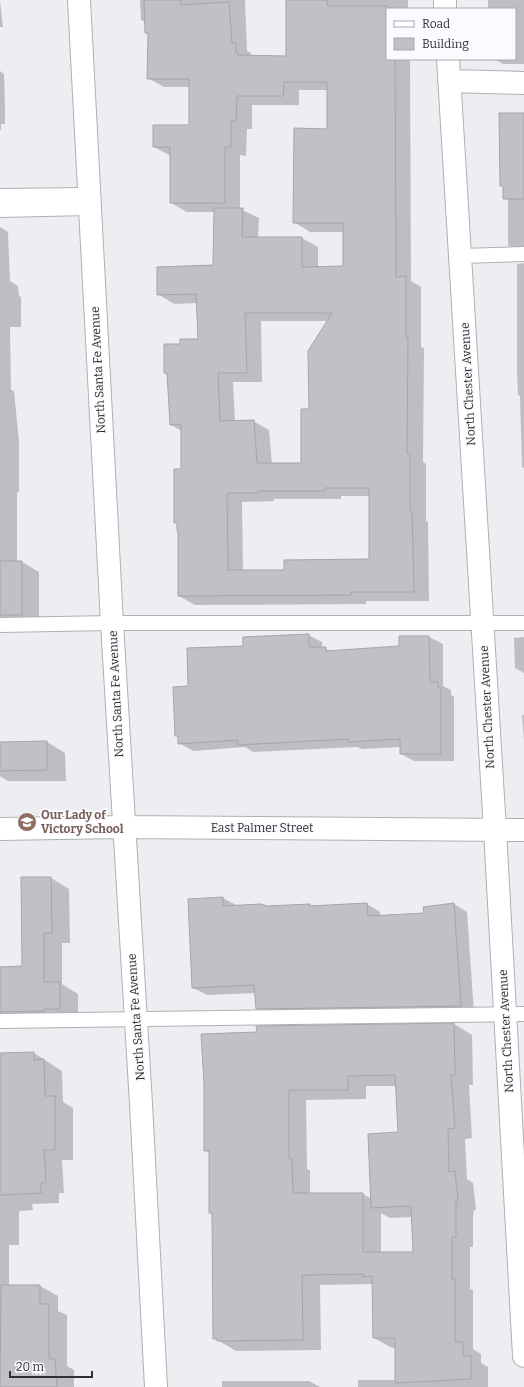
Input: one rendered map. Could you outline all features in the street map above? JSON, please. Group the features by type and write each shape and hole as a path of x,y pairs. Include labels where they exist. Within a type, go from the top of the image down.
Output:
{"main road":[{"name":"North Santa Fe Avenue","path":"79,0 123,827 136,1020 156,1387"},
{"name":"North Chester Avenue","path":"448,60 495,830 514,1014 524,1356"},
{"path":"450,81 524,83"},
{"name":"East Palmer Street","path":"0,829 123,827 524,830"}],"lane":[{"path":"0,196 90,201"},
{"path":"0,210 90,201"},
{"path":"460,256 524,254"},
{"path":"0,625 112,623 524,623"},
{"path":"0,1021 514,1014"}],"building":[{"path":"144,0 181,0 181,5 229,2 232,43 236,43 236,53 238,53 238,55 286,56 286,0 327,0 328,6 387,6 386,60 395,60 396,277 406,276 406,338 408,338 407,454 410,454 410,512 412,512 414,592 351,592 351,595 178,596 178,531 177,523 174,523 174,469 181,469 181,424 170,425 167,373 164,373 164,344 180,344 180,339 198,339 196,294 157,295 157,267 213,265 214,208 243,208 242,237 302,237 302,267 343,266 343,223 293,223 294,128 327,129 327,82 284,82 283,96 237,96 236,121 231,121 231,147 225,147 225,203 170,203 170,147 153,147 153,125 189,125 189,79 147,79 148,33 145,33","holes":["245,313 332,313 308,351 309,409 301,409 301,463 257,463 254,420 220,421 218,373 247,373","325,488 369,488 369,559 284,560 284,570 228,570 227,493 258,493 258,491 325,491"]},
{"path":"499,113 524,113 524,199 503,199 503,186 500,186"},
{"path":"0,561 22,561 22,615 0,615"},
{"path":"309,634 309,647 326,647 326,651 399,646 399,636 429,636 430,682 438,682 438,688 441,688 441,754 400,754 400,739 348,742 348,739 238,745 238,740 178,744 178,736 175,736 173,687 188,686 187,648 243,646 243,637"},
{"path":"47,741 47,770 0,771 0,742"},
{"path":"21,877 51,877 52,933 44,933 44,982 60,982 60,1009 0,1012 0,967 22,966"},
{"path":"223,897 223,906 310,904 310,906 367,903 368,916 424,913 423,907 454,903 461,1006 256,1009 254,985 192,988 188,899"},
{"path":"454,1023 455,1075 451,1075 455,1128 448,1129 449,1172 455,1171 458,1200 456,1200 456,1237 452,1237 452,1279 455,1279 455,1342 463,1342 463,1356 471,1356 471,1379 395,1383 395,1338 373,1338 372,1276 363,1277 363,1274 302,1275 303,1340 217,1341 217,1339 213,1339 212,1213 209,1213 209,1151 204,1151 204,1082 201,1034 257,1032 256,1026","holes":["395,1075 398,1132 368,1134 371,1208 411,1206 413,1252 363,1252 363,1193 293,1193 292,1159 289,1159 289,1090 348,1090 348,1076"]},
{"path":"34,1052 34,1060 44,1059 45,1096 55,1096 55,1150 44,1150 46,1182 41,1183 41,1193 0,1195 0,1053"},
{"path":"1,1285 40,1285 40,1304 49,1304 49,1359 55,1359 57,1387 0,1387"}],"place":[{"name":"Our Lady of Victory School","path":"27,822"}]}
